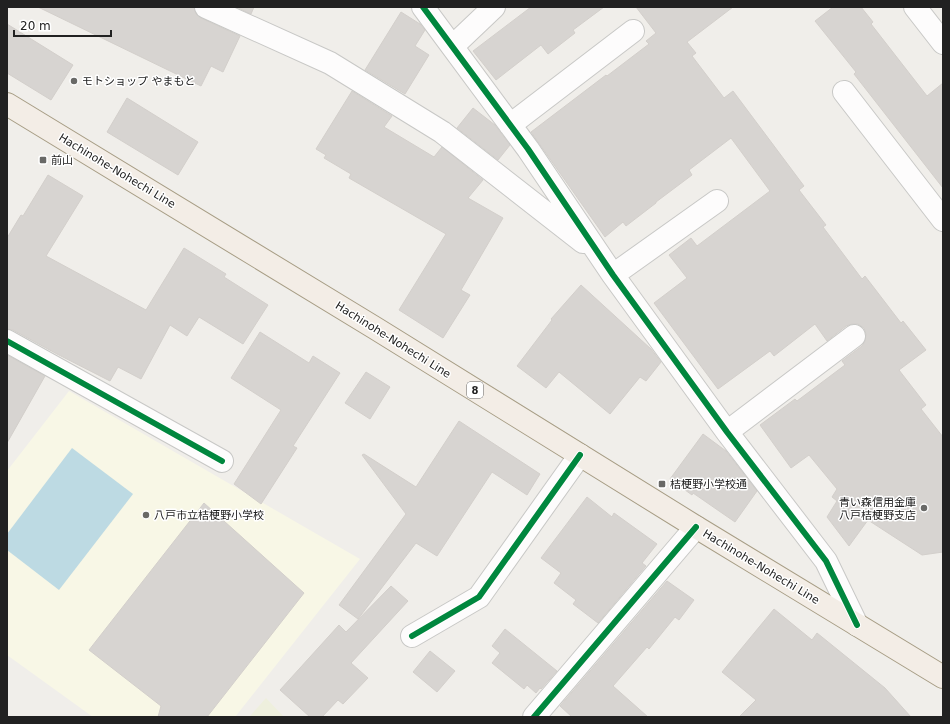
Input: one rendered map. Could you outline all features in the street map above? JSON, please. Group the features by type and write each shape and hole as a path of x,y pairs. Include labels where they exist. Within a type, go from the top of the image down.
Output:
{"main road":[{"name":"Hachinohe-Nohechi Line","path":"7,104 943,677"}],"street":[{"path":"206,7 330,63 442,132 598,254"},
{"path":"423,7 528,149 598,254 727,432 826,561 857,625"},
{"path":"453,46 494,7"},
{"path":"915,7 943,43"},
{"path":"510,125 633,32"},
{"path":"844,92 943,220"},
{"path":"613,275 717,201"},
{"path":"727,432 854,336"},
{"path":"7,341 222,461"},
{"path":"412,636 479,597 580,455"},
{"path":"534,717 696,527"}],"shaded area":[{"name":"八戸市立桔梗野小学校","path":"69,391 360,559 235,717 93,717 7,655 7,471"},
{"path":"266,698 284,717 249,717"}],"water":[{"path":"72,448 133,494 59,590 7,550 7,534"}],"building":[{"path":"38,7 194,7 196,14 201,18 240,36 223,72 211,66 201,86"},
{"path":"236,7 254,7 251,14"},
{"path":"531,7 604,7 573,30 575,33 548,54 541,45 496,80 473,51"},
{"path":"636,7 733,7 687,42 696,53 692,56 724,98 733,91 804,186 799,190 826,225 823,227 862,279 865,276 901,323 903,321 926,350 899,370 926,405 921,409 943,437 943,552 922,555 868,520 849,546 827,517 837,501 832,497 837,489 809,455 791,468 760,425 795,399 797,401 845,365 842,361 862,346 865,341 866,334 864,328 858,324 846,326 827,341 815,324 774,356 770,351 718,389 654,303 687,278 669,255 691,238 697,246 770,191 731,138 689,170 692,175 626,226 623,222 605,237 531,132 649,44 646,41 656,33"},
{"path":"833,7 861,7 873,22 871,24 927,96 943,83 943,188 854,74 856,72 815,21"},
{"path":"401,12 420,24 425,30 415,46 429,55 405,94 365,70"},
{"path":"7,24 73,65 51,100 7,73"},
{"path":"352,91 392,116 384,127 434,157 442,147 483,180 468,198 503,218 461,290 470,295 443,338 399,310 446,234 349,178 351,174 324,158 326,155 316,149"},
{"path":"127,98 198,142 178,175 107,132"},
{"path":"473,108 495,125 510,145 498,160 457,128"},
{"path":"48,175 83,196 46,256 146,310 184,248 226,274 224,277 268,305 243,344 199,317 187,336 170,325 141,379 118,367 110,381 13,330 7,329 7,238 21,215 23,216"},
{"path":"581,285 651,349 661,362 646,381 640,377 610,414 559,372 546,388 517,366 552,320 551,319"},
{"path":"260,332 309,363 313,356 340,373 293,446 297,448 261,504 234,484 281,410 231,378"},
{"path":"7,355 45,376 7,443"},
{"path":"366,372 390,387 370,419 345,403"},
{"path":"459,421 540,474 527,495 492,472 437,556 416,543 358,619 339,605 406,514 362,455 364,454 416,487"},
{"path":"703,434 726,451 757,491 735,522 693,493 692,495 670,479"},
{"path":"587,497 612,517 614,513 657,544 642,563 646,566 598,623 573,604 576,600 554,583 561,573 541,558"},
{"path":"204,503 304,593 207,717 158,717 161,706 89,650"},
{"path":"667,581 694,600 679,620 675,617 649,649 647,647 613,686 648,717 572,717 560,706"},
{"path":"391,586 408,601 351,663 368,678 343,704 338,700 322,717 310,717 280,690 339,625 346,632"},
{"path":"774,609 812,640 817,633 885,688 911,717 739,717 756,700 722,672"},
{"path":"505,629 557,671 536,693 527,685 524,689 492,663 500,653 492,646"},
{"path":"430,651 455,671 437,692 413,672"}],"cycle path":[{"path":"423,7 528,149 613,275 727,432 826,561 857,625"},
{"path":"7,341 222,461"},
{"path":"412,636 479,597 580,455"},
{"path":"534,717 696,527"}],"place":[{"name":"モトショップ やまもと","path":"74,81"},
{"name":"前山","path":"43,160"},
{"name":"桔梗野小学校通","path":"662,484"},
{"name":"青い森信用金庫 八戸桔梗野支店","path":"924,508"},
{"name":"八戸市立桔梗野小学校","path":"146,515"}]}
